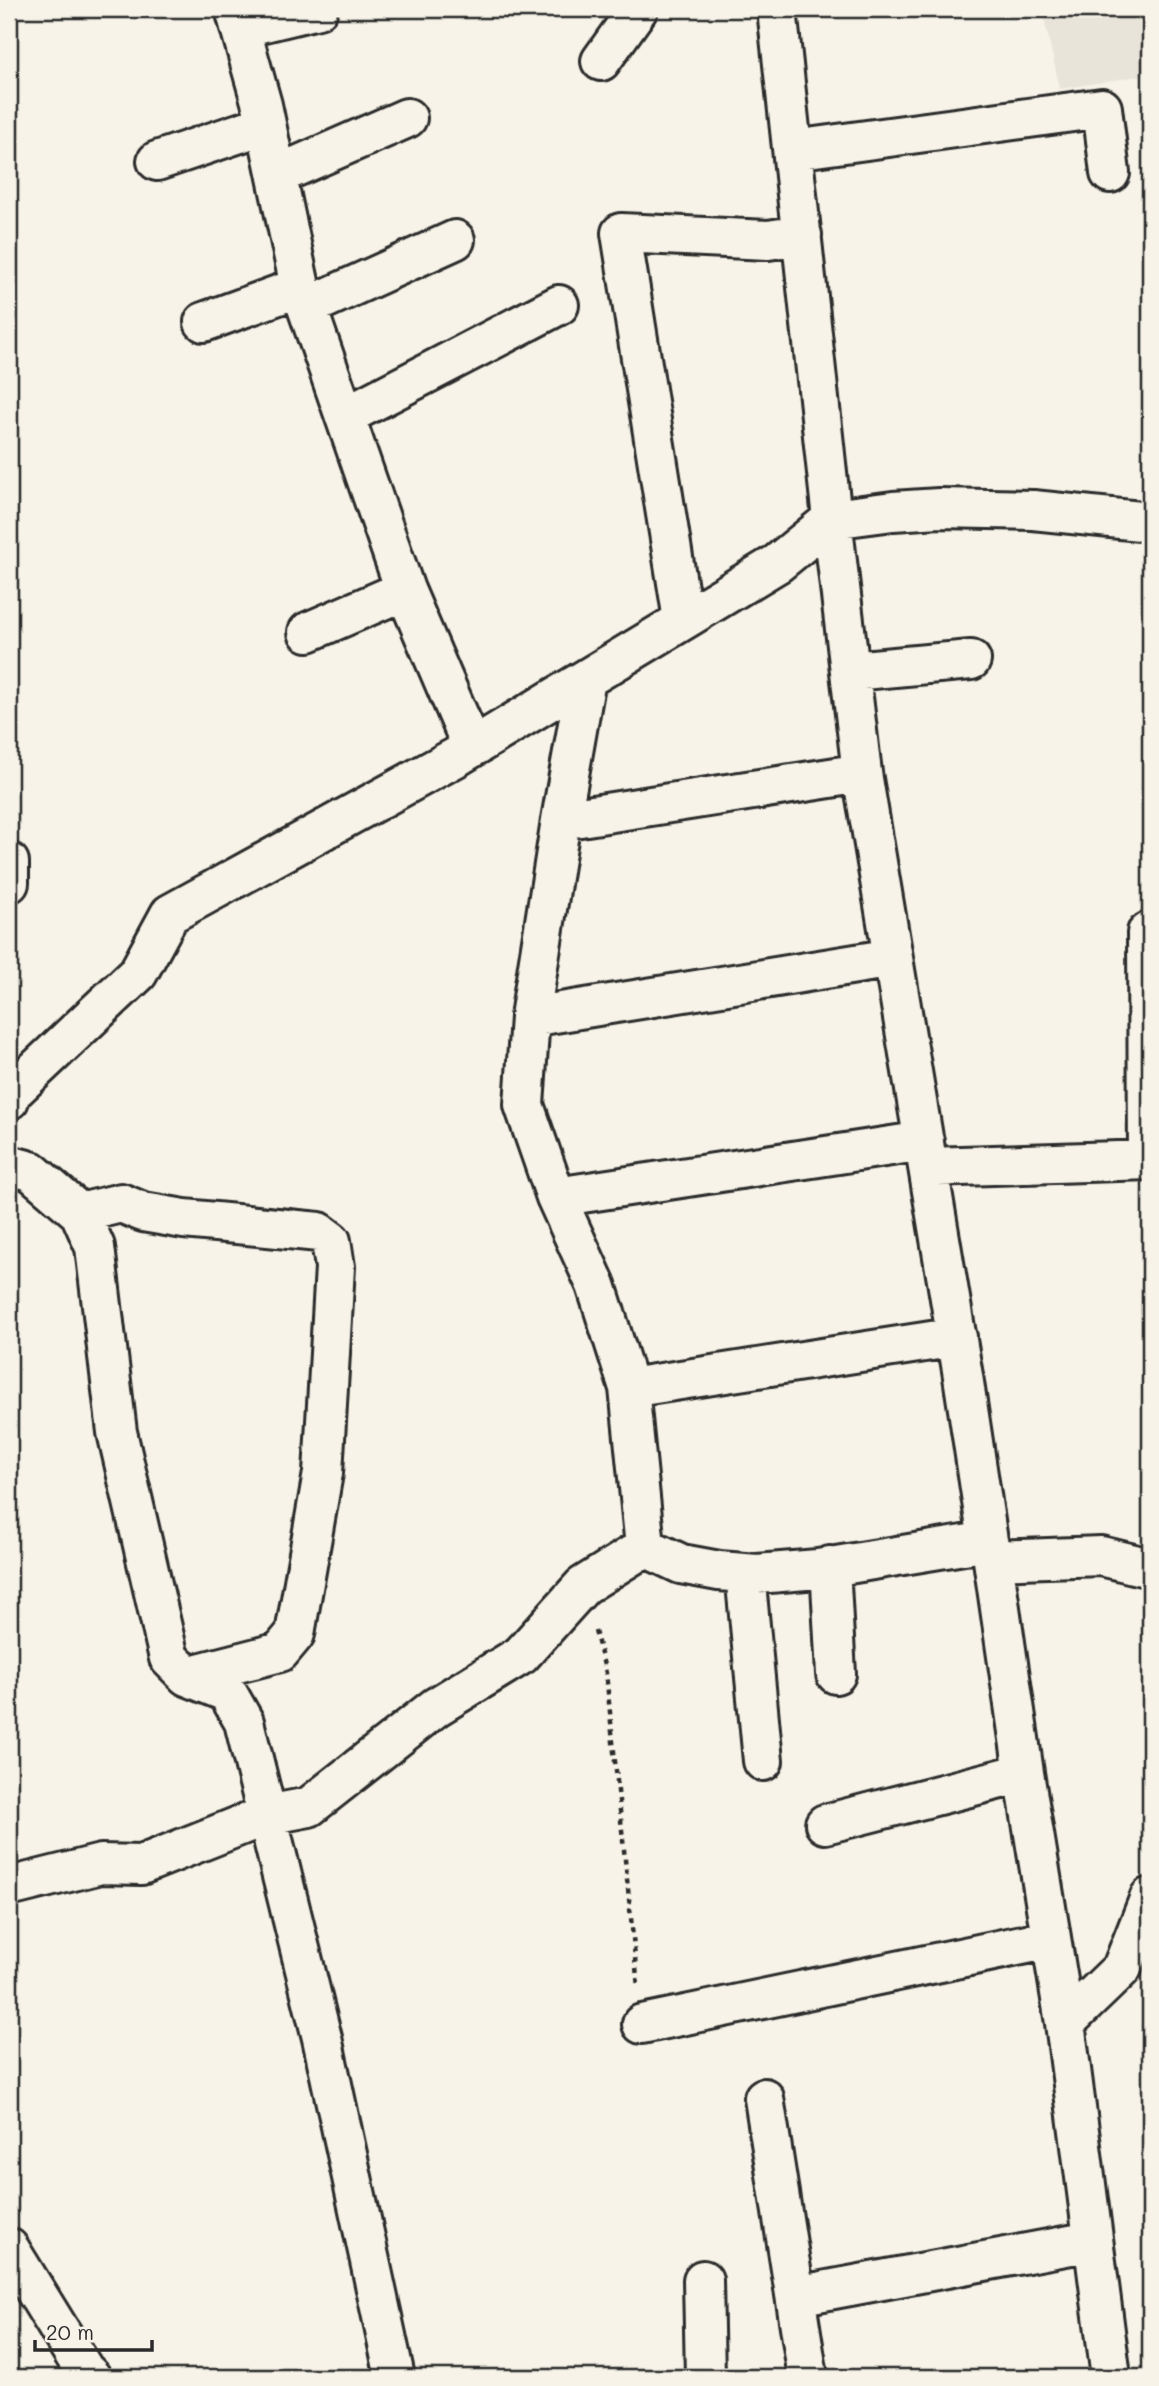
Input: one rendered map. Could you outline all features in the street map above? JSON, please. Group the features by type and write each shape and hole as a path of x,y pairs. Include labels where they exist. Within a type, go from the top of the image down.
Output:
{"street":[{"path":"317,9 238,18 266,124 303,297 405,590 472,747"},
{"path":"601,61 638,9"},
{"path":"777,9 862,773 957,1337 1065,2024 1111,2377"},
{"path":"793,150 1102,108 1110,173"},
{"path":"276,175 407,118"},
{"path":"157,161 266,124"},
{"path":"683,620 621,233 768,240 802,235"},
{"path":"204,321 303,297 455,240"},
{"path":"345,416 559,305"},
{"path":"10,1091 138,973 170,914 472,747 586,679 778,563 832,519 893,511 952,509 1033,510 1150,522"},
{"path":"308,632 405,590"},
{"path":"850,671 971,660"},
{"path":"586,679 530,1017 524,1105 556,1197 596,1285 629,1388 645,1548"},
{"path":"561,820 862,773"},
{"path":"9,862 9,883"},
{"path":"556,1197 926,1154 1149,1161 1147,933 1150,930"},
{"path":"530,1017 893,958"},
{"path":"9,1165 31,1171 80,1213 95,1247 117,1432 169,1658 187,1675 227,1692 244,1722 322,2038 395,2377"},
{"path":"80,1213 121,1203 143,1213 319,1232 331,1241 335,1267 323,1474 295,1634 280,1652 187,1675"},
{"path":"629,1388 957,1337"},
{"path":"645,1548 681,1564 757,1574 990,1551 1101,1556 1150,1568"},
{"path":"9,1887 101,1864 141,1865 268,1815 309,1807 436,1707 520,1655 583,1586 645,1548"},
{"path":"830,1566 836,1674"},
{"path":"745,1573 763,1761"},
{"path":"825,1824 1024,1773"},
{"path":"1065,2024 1139,1951 1150,1897"},
{"path":"642,2024 1051,1939"},
{"path":"764,2098 808,2377"},
{"path":"796,2296 1092,2241"},
{"path":"9,2248 84,2370 91,2377"},
{"path":"703,2280 705,2377"}],"path":[{"path":"583,1586 606,1673 642,2024"}],"shaded area":[{"path":"1042,9 1150,9 1150,74 1060,89"}]}
